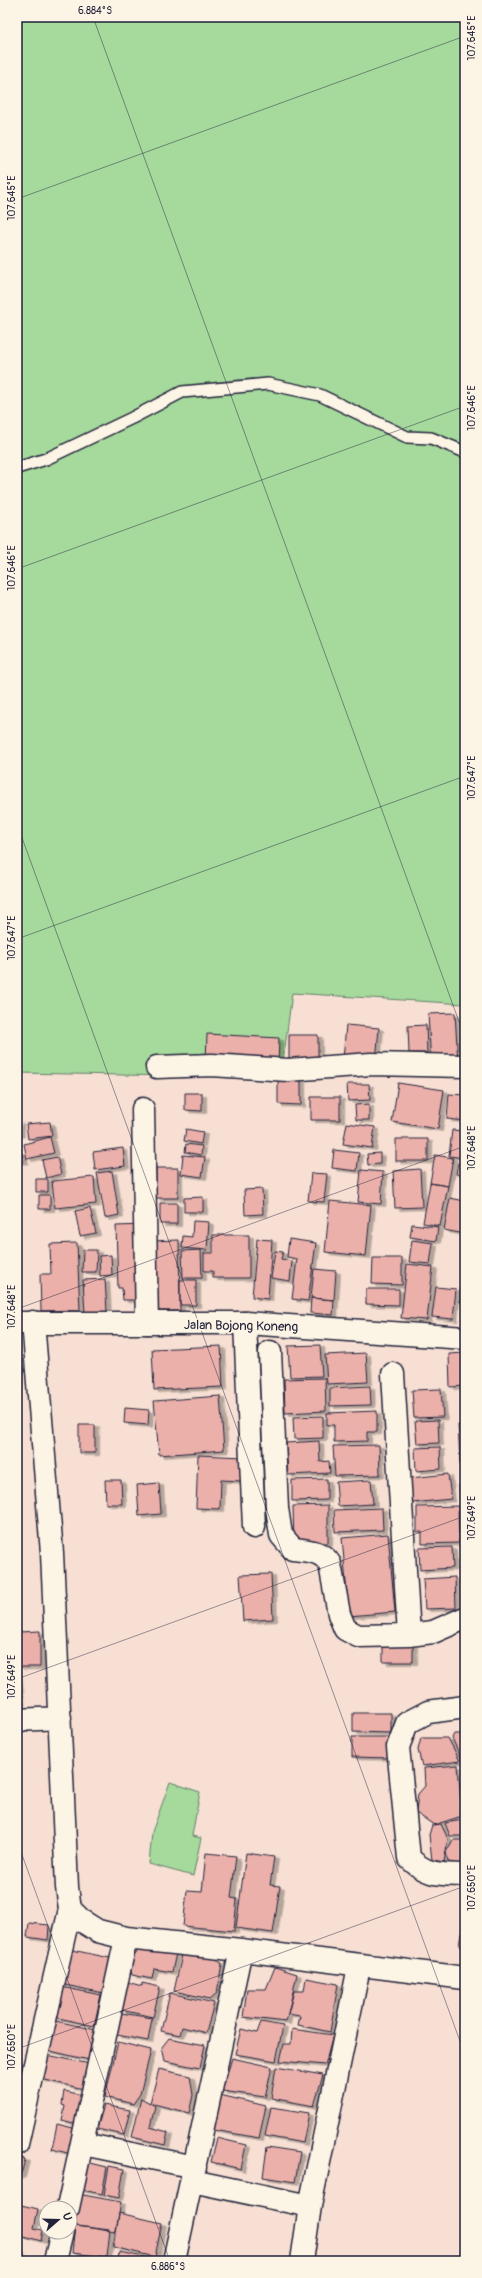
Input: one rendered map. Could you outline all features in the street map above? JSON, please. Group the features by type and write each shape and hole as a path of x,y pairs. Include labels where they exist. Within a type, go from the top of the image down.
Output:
{"street":[{"path":"157,1067 212,1065 288,1070 372,1064 465,1066"},
{"path":"143,1109 147,1323"},
{"path":"17,2144 70,1909 67,1887 52,1553 25,1322"},
{"name":"Jalan Bojong Koneng","path":"25,1322 245,1323 465,1338"},
{"path":"245,1323 254,1528"},
{"path":"270,1352 277,1508 281,1535 293,1549 318,1552 326,1557 330,1564 339,1614 345,1629 358,1636 409,1635 433,1632 465,1618"},
{"path":"393,1374 409,1635"},
{"path":"465,1707 428,1712 407,1723 398,1747 409,1858 420,1869 431,1873 465,1875"},
{"path":"17,1720 60,1718"},
{"path":"70,1909 82,1921 98,1931 126,1938 241,1950 359,1967 465,1978"},
{"path":"70,2200 126,1938"},
{"path":"174,2261 241,1950"},
{"path":"302,2261 310,2206 359,1967"},
{"path":"83,2144 310,2206"},
{"path":"55,2261 60,2240"}],"lane":[{"path":"17,468 60,452 132,418 182,392 268,384 320,395 407,436 431,438 465,452"}],"green space":[{"path":"17,17 465,17 465,1004 292,993 281,1078 17,1073"},
{"path":"170,1782 200,1792 192,1836 201,1838 193,1876 149,1864 152,1832"}],"building":[{"path":"455,1013 458,1063 431,1064 428,1014"},
{"path":"346,1025 379,1028 376,1061 343,1059"},
{"path":"426,1025 427,1053 409,1053 408,1026"},
{"path":"462,1027 465,1027 465,1049 462,1049"},
{"path":"207,1034 279,1038 278,1066 206,1062"},
{"path":"289,1035 318,1035 318,1068 289,1069"},
{"path":"278,1078 301,1079 301,1105 278,1104"},
{"path":"398,1083 444,1090 438,1129 392,1122"},
{"path":"347,1084 369,1084 370,1100 348,1101"},
{"path":"185,1093 202,1093 202,1111 185,1110"},
{"path":"449,1094 465,1095 465,1121 447,1119"},
{"path":"311,1097 340,1097 340,1120 311,1120"},
{"path":"369,1104 369,1120 356,1120 355,1105"},
{"path":"17,1121 19,1121 20,1134 17,1135"},
{"path":"50,1122 52,1136 28,1139 26,1124"},
{"path":"347,1123 375,1127 372,1148 343,1144"},
{"path":"186,1129 203,1132 201,1144 184,1141"},
{"path":"452,1130 465,1131 465,1158 449,1156"},
{"path":"50,1137 54,1153 27,1159 24,1144"},
{"path":"396,1139 428,1139 428,1161 396,1161"},
{"path":"186,1144 202,1146 201,1155 185,1152"},
{"path":"123,1148 125,1166 95,1170 93,1152"},
{"path":"334,1150 359,1153 357,1171 332,1168"},
{"path":"21,1151 24,1161 17,1162 17,1152"},
{"path":"380,1153 380,1164 368,1165 367,1154"},
{"path":"183,1155 205,1157 202,1177 181,1174"},
{"path":"435,1155 453,1158 448,1186 430,1183"},
{"path":"57,1157 61,1174 46,1178 42,1160"},
{"path":"458,1163 465,1164 465,1176 456,1174"},
{"path":"156,1168 178,1168 178,1198 156,1198"},
{"path":"420,1169 422,1207 395,1208 393,1171"},
{"path":"361,1170 383,1172 381,1204 358,1202"},
{"path":"112,1171 119,1215 105,1218 97,1173"},
{"path":"311,1173 327,1174 324,1202 308,1201"},
{"path":"94,1177 96,1204 55,1208 52,1181"},
{"path":"36,1179 48,1179 48,1192 36,1192"},
{"path":"430,1183 448,1186 440,1226 423,1223"},
{"path":"262,1189 263,1214 245,1215 244,1190"},
{"path":"39,1195 50,1195 50,1209 39,1209"},
{"path":"203,1197 203,1212 184,1212 184,1198"},
{"path":"450,1198 465,1201 465,1234 444,1230"},
{"path":"330,1201 371,1205 366,1256 325,1252"},
{"path":"160,1203 177,1203 177,1224 160,1224"},
{"path":"90,1208 96,1233 80,1236 75,1211"},
{"path":"193,1221 209,1222 207,1250 182,1248 183,1236 192,1237"},
{"path":"412,1224 438,1227 436,1241 410,1237"},
{"path":"144,1225 145,1300 123,1300 122,1288 118,1288 116,1226"},
{"path":"213,1235 249,1235 249,1278 213,1278 213,1271 204,1271 204,1253 213,1253"},
{"path":"257,1239 272,1240 268,1299 252,1297"},
{"path":"289,1239 316,1243 308,1301 292,1299 297,1259 287,1257"},
{"path":"179,1240 180,1311 151,1311 150,1241"},
{"path":"412,1240 433,1243 430,1264 409,1262"},
{"path":"77,1243 80,1310 41,1311 40,1274 51,1274 50,1244"},
{"path":"83,1250 97,1250 96,1272 82,1272"},
{"path":"201,1250 202,1278 183,1278 182,1251"},
{"path":"275,1251 283,1252 281,1259 292,1261 290,1281 271,1278"},
{"path":"111,1255 112,1275 100,1276 99,1256"},
{"path":"373,1258 402,1258 402,1285 372,1284"},
{"path":"461,1263 465,1263 465,1302 460,1302"},
{"path":"407,1264 433,1267 427,1320 401,1318"},
{"path":"314,1269 336,1271 334,1300 311,1298"},
{"path":"105,1279 107,1312 85,1313 83,1280"},
{"path":"180,1280 196,1280 196,1305 180,1305"},
{"path":"436,1287 456,1289 453,1319 432,1317"},
{"path":"366,1289 399,1289 399,1305 366,1304"},
{"path":"311,1298 334,1300 333,1315 310,1313"},
{"path":"320,1345 322,1376 290,1377 288,1346"},
{"path":"221,1346 223,1387 154,1390 152,1349"},
{"path":"366,1353 368,1382 327,1384 325,1355"},
{"path":"465,1353 465,1386 450,1387 449,1354"},
{"path":"325,1378 326,1411 285,1413 284,1379"},
{"path":"370,1386 371,1405 330,1406 330,1388"},
{"path":"441,1389 443,1417 414,1418 412,1390"},
{"path":"461,1389 465,1389 465,1413 462,1413"},
{"path":"220,1396 224,1450 159,1455 154,1401"},
{"path":"125,1408 149,1410 148,1425 124,1423"},
{"path":"377,1411 377,1432 367,1432 367,1441 334,1442 334,1425 327,1425 327,1413"},
{"path":"323,1416 323,1438 294,1439 293,1417"},
{"path":"438,1420 439,1443 417,1444 415,1421"},
{"path":"465,1424 465,1480 461,1481 458,1425"},
{"path":"79,1425 95,1425 95,1453 79,1453"},
{"path":"319,1441 320,1462 329,1461 330,1473 288,1475 286,1443"},
{"path":"379,1445 380,1475 335,1476 333,1446"},
{"path":"440,1447 441,1469 416,1471 415,1448"},
{"path":"198,1455 244,1457 243,1481 221,1480 220,1509 196,1508"},
{"path":"448,1474 451,1499 412,1503 410,1478"},
{"path":"327,1479 327,1500 292,1501 292,1480"},
{"path":"105,1480 121,1480 122,1504 106,1504"},
{"path":"371,1480 373,1504 338,1506 336,1482"},
{"path":"159,1483 161,1514 139,1516 137,1485"},
{"path":"459,1485 465,1485 465,1514 460,1514"},
{"path":"328,1505 328,1543 294,1543 293,1506"},
{"path":"458,1506 459,1543 422,1544 422,1532 417,1532 417,1507"},
{"path":"382,1508 383,1530 335,1532 334,1510"},
{"path":"388,1534 395,1612 349,1616 342,1538"},
{"path":"462,1541 465,1541 465,1591 463,1591"},
{"path":"452,1547 453,1568 420,1570 419,1548"},
{"path":"271,1574 273,1619 243,1621 240,1575"},
{"path":"455,1577 456,1608 425,1609 423,1579"},
{"path":"40,1631 40,1667 19,1667 19,1632"},
{"path":"383,1644 413,1645 413,1662 383,1662"},
{"path":"17,1671 21,1708 17,1708"},
{"path":"353,1713 391,1713 391,1733 353,1732"},
{"path":"454,1734 465,1734 465,1777 463,1762 452,1738"},
{"path":"352,1737 392,1737 391,1758 352,1757"},
{"path":"421,1738 448,1738 460,1761 422,1766 418,1750"},
{"path":"458,1765 462,1816 434,1825 416,1813 418,1794 425,1786 424,1768"},
{"path":"463,1820 465,1836 450,1836 445,1823"},
{"path":"441,1824 448,1839 444,1862 432,1860 429,1835 432,1825"},
{"path":"453,1840 465,1840 465,1872 449,1865 446,1852"},
{"path":"206,1853 236,1856 231,1898 237,1899 234,1931 183,1926 187,1891 202,1892"},
{"path":"246,1853 274,1857 270,1885 280,1886 273,1933 236,1928"},
{"path":"29,1923 49,1925 48,1940 27,1937"},
{"path":"462,1927 465,1928 465,1948 459,1946"},
{"path":"141,1946 176,1953 172,1972 154,1969 152,1979 132,1975 129,1964"},
{"path":"63,1948 110,1958 103,1993 56,1983"},
{"path":"182,1955 212,1955 222,1964 217,1993 210,1999 174,1991"},
{"path":"275,1967 297,1974 286,2022 243,2017 247,1989 266,1989"},
{"path":"306,1978 338,1984 330,2032 298,2025 300,2016 288,2014 294,1991 304,1991"},
{"path":"127,1982 142,1986 142,1983 160,1987 153,2017 121,2010"},
{"path":"56,1986 101,1995 94,2026 50,2016"},
{"path":"170,1993 214,2003 206,2033 182,2027 180,2035 161,2031"},
{"path":"121,2013 152,2018 148,2041 117,2035"},
{"path":"52,2020 96,2030 89,2060 46,2050"},
{"path":"261,2022 283,2026 276,2061 235,2054 241,2029 257,2033"},
{"path":"292,2029 333,2035 325,2065 280,2061 284,2044 291,2044"},
{"path":"169,2038 205,2045 200,2068 165,2061 162,2047"},
{"path":"118,2042 151,2050 140,2094 133,2104 105,2097"},
{"path":"47,2055 90,2064 84,2089 41,2079"},
{"path":"232,2058 272,2067 265,2097 222,2091"},
{"path":"276,2067 323,2075 314,2106 271,2098"},
{"path":"159,2069 190,2076 193,2095 189,2113 150,2103"},
{"path":"64,2091 83,2095 77,2125 62,2121 65,2106 62,2105"},
{"path":"220,2095 266,2106 259,2138 214,2130"},
{"path":"141,2098 155,2106 150,2127 168,2132 165,2145 132,2137"},
{"path":"104,2105 130,2110 124,2135 97,2129"},
{"path":"271,2107 309,2113 303,2143 265,2136"},
{"path":"57,2124 77,2129 71,2154 52,2149"},
{"path":"217,2138 246,2145 241,2169 211,2162"},
{"path":"267,2147 300,2152 295,2182 263,2177"},
{"path":"17,2157 25,2159 21,2175 17,2177"},
{"path":"82,2161 107,2167 102,2194 77,2189"},
{"path":"109,2166 124,2169 119,2198 104,2195"},
{"path":"78,2194 121,2202 116,2232 78,2226"},
{"path":"17,2204 38,2209 34,2228 38,2229 38,2240 41,2241 17,2234"},
{"path":"119,2213 162,2223 155,2257 113,2247"},
{"path":"78,2226 110,2230 107,2257 72,2253 73,2240 78,2240"},
{"path":"17,2248 21,2251 18,2261 17,2261"},
{"path":"119,2252 154,2259 154,2261 118,2261"},
{"path":"75,2259 109,2261 74,2261"}]}
